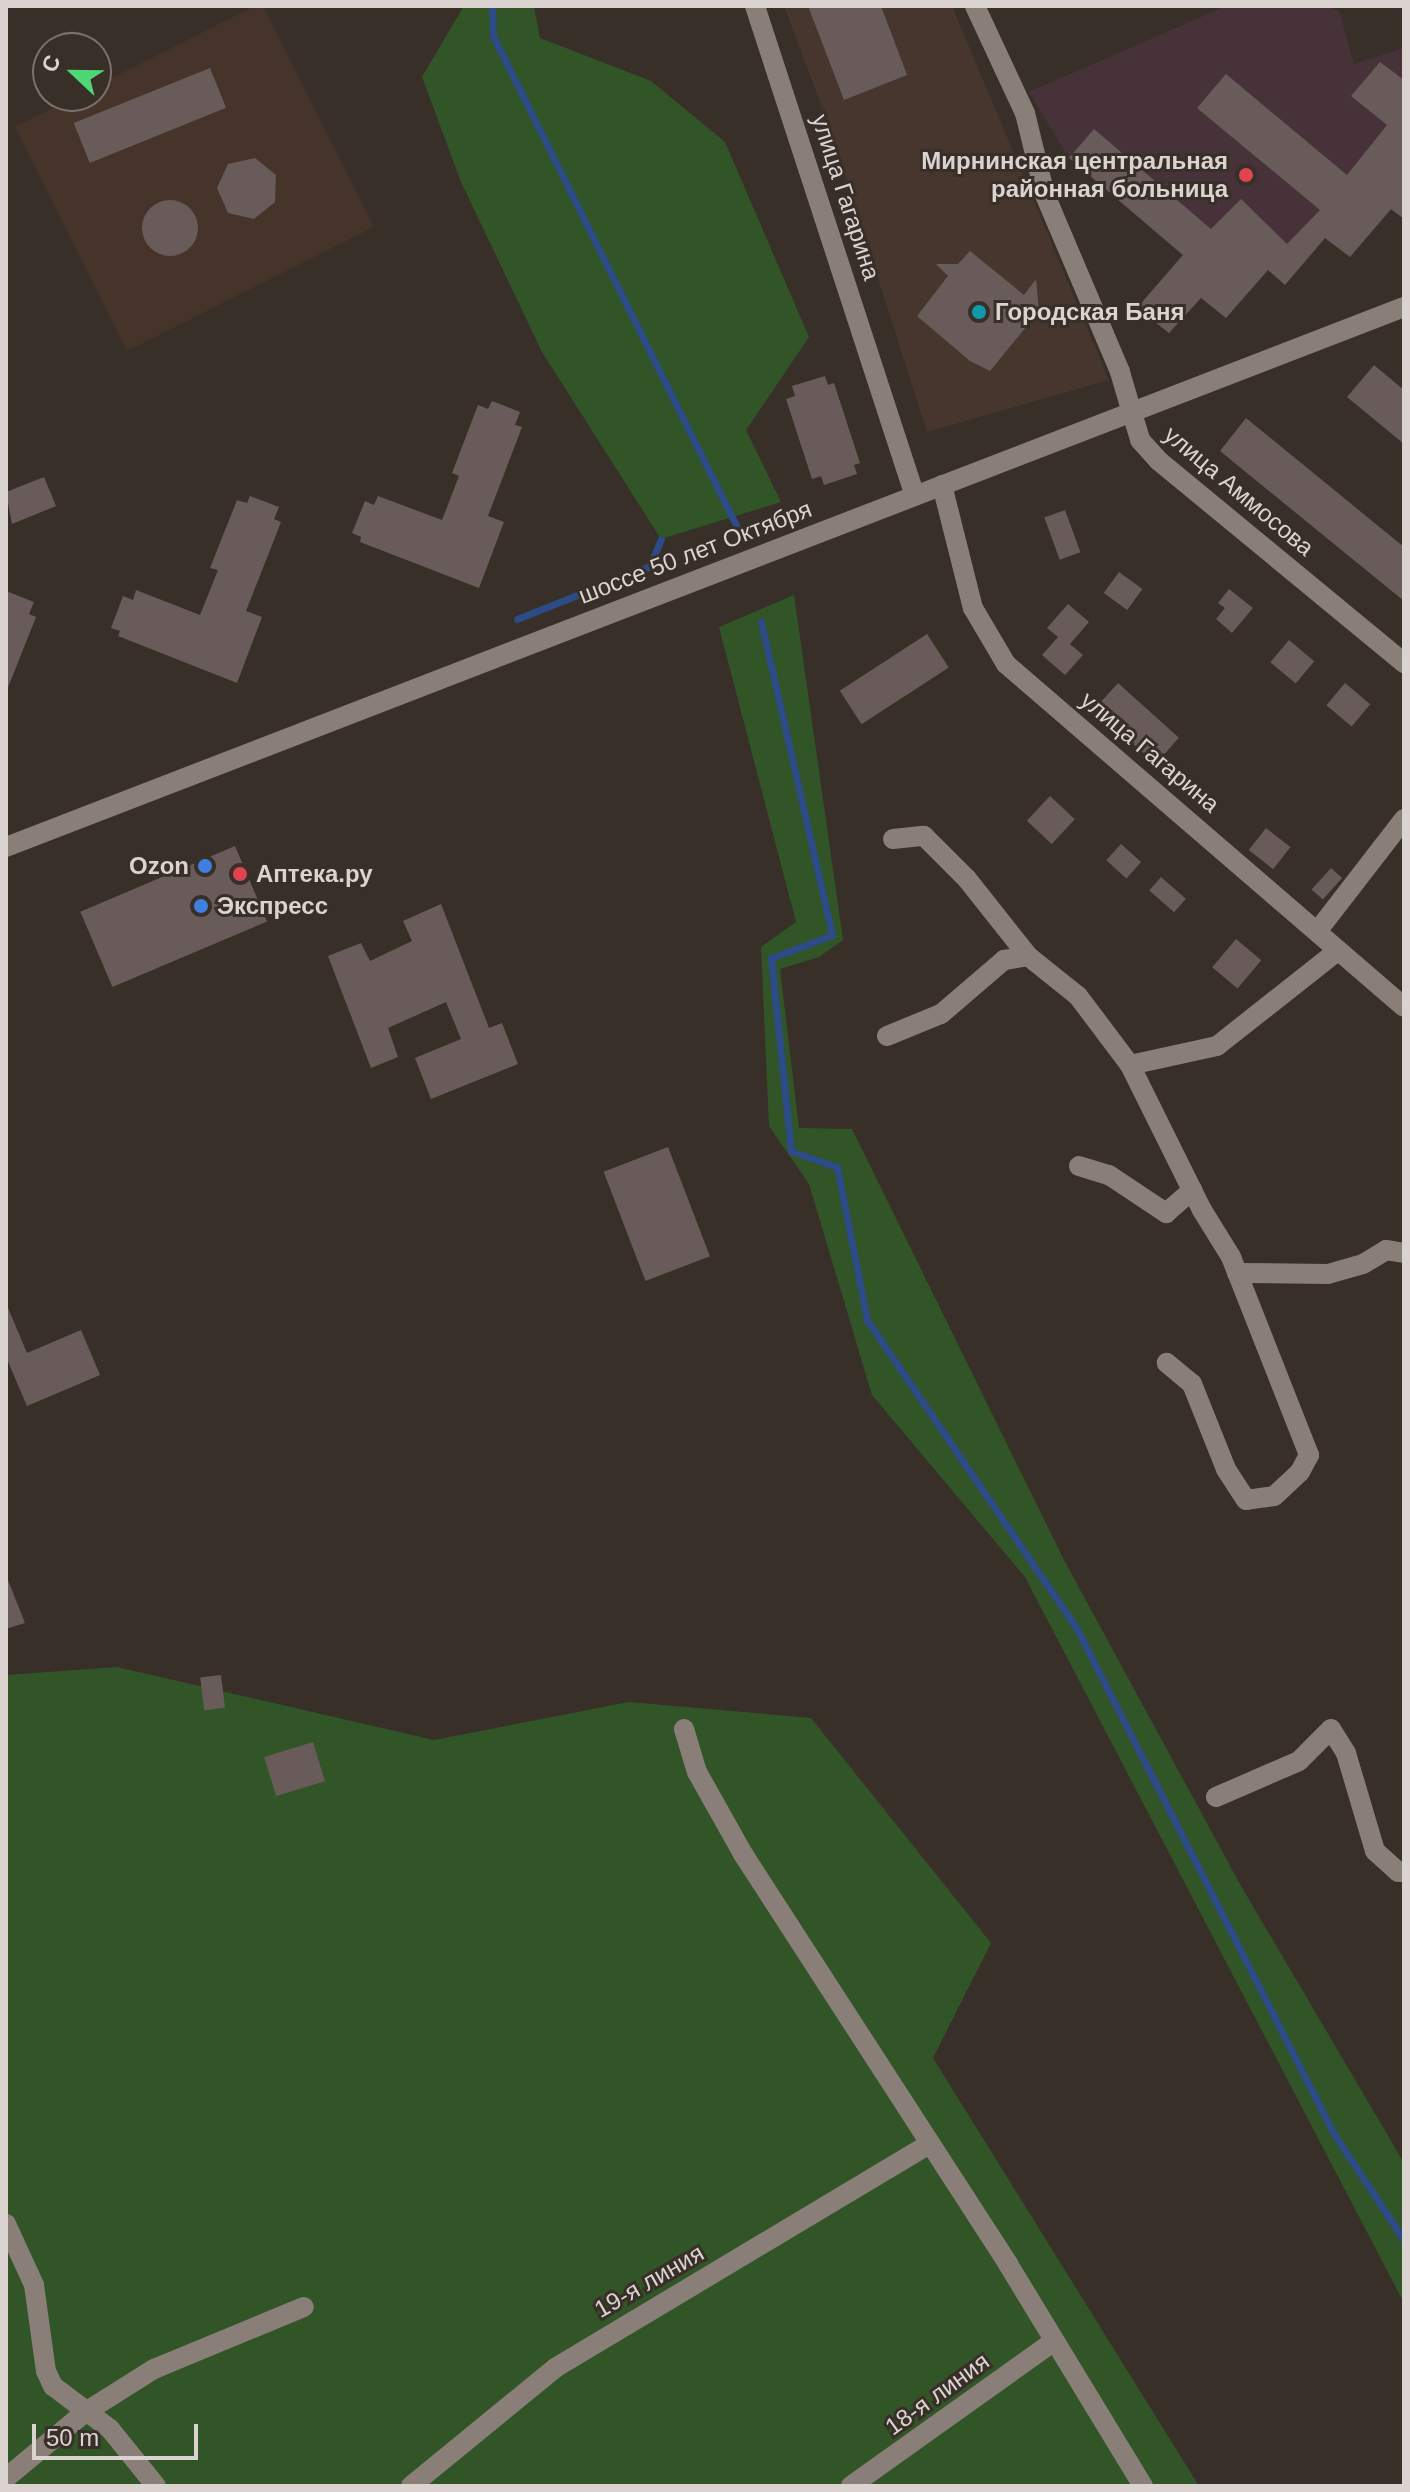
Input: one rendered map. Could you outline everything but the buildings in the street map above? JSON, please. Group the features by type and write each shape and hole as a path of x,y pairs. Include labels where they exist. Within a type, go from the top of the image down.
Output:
{"street":[{"name":"улица Гагарина","path":"755,6 915,496"},
{"name":"улица Аммосова","path":"975,6 1025,113 1045,195 1120,372 1140,440 1159,461 1404,663"},
{"name":"шоссе 50 лет Октября","path":"6,847 1404,307"},
{"name":"улица Гагарина","path":"942,485 973,608 1006,664 1319,929 1336,952 1404,1007"},
{"path":"1319,929 1404,819"},
{"path":"893,839 924,836 967,879 1028,956 1078,996 1130,1065 1237,1273 1309,1455 1300,1472 1274,1496 1246,1500 1226,1469 1192,1384 1167,1363"},
{"path":"1130,1065 1217,1046 1336,952"},
{"path":"887,1036 941,1014 1004,960 1028,956"},
{"path":"1079,1166 1109,1175 1166,1213 1192,1190"},
{"path":"1237,1273 1328,1274 1363,1264 1386,1250 1404,1253"},
{"path":"684,1729 697,1772 743,1854 930,2144 1143,2486"},
{"path":"1216,1797 1299,1761 1331,1729 1346,1753 1375,1851 1398,1872 1404,1872"},
{"name":"19-я линия","path":"411,2486 555,2368 930,2144"},
{"path":"6,2224 34,2285 46,2371 53,2386 126,2444 156,2486"},
{"path":"6,2478 84,2413 154,2369 304,2307"},
{"name":"18-я линия","path":"851,2486 1053,2342"}],"shaded area":[{"path":"255,6 263,6 374,227 127,351 15,127 45,112 112,112 112,78"},
{"path":"784,6 952,6 1109,380 927,432 832,134"},
{"name":"Мирнинская центральная районная больница","path":"1226,6 1326,6 1339,11 1354,64 1404,48 1404,219 1391,210 1350,257 1325,239 1285,285 1268,270 1226,318 1201,298 1169,333 1137,308 1182,255 1069,158 1029,92"}],"green space":[{"path":"464,6 534,6 540,38 651,81 725,142 809,337 746,430 781,502 661,539 542,352 461,182 422,77"},
{"path":"794,595 843,940 819,957 780,969 799,1128 852,1129 1064,1560 1241,1886 1404,2163 1404,2303 1025,1577 872,1395 809,1184 769,1126 761,947 796,922 719,627"},
{"path":"117,1667 434,1740 629,1702 811,1718 991,1943 933,2058 1199,2486 6,2486 6,1675"}],"waterway":[{"path":"492,6 493,36 737,527"},
{"path":"517,619 650,566 661,539"},
{"path":"761,622 832,935 771,958 791,1151 837,1167 867,1320 1078,1631 1334,2134 1404,2240"}],"place":[{"name":"Мирнинская центральная районная больница","path":"1246,175"},
{"name":"Городская Баня","path":"979,312"},
{"name":"Ozon","path":"205,866"},
{"name":"Аптека.ру","path":"240,874"},
{"name":"Экспресс","path":"201,906"}]}
